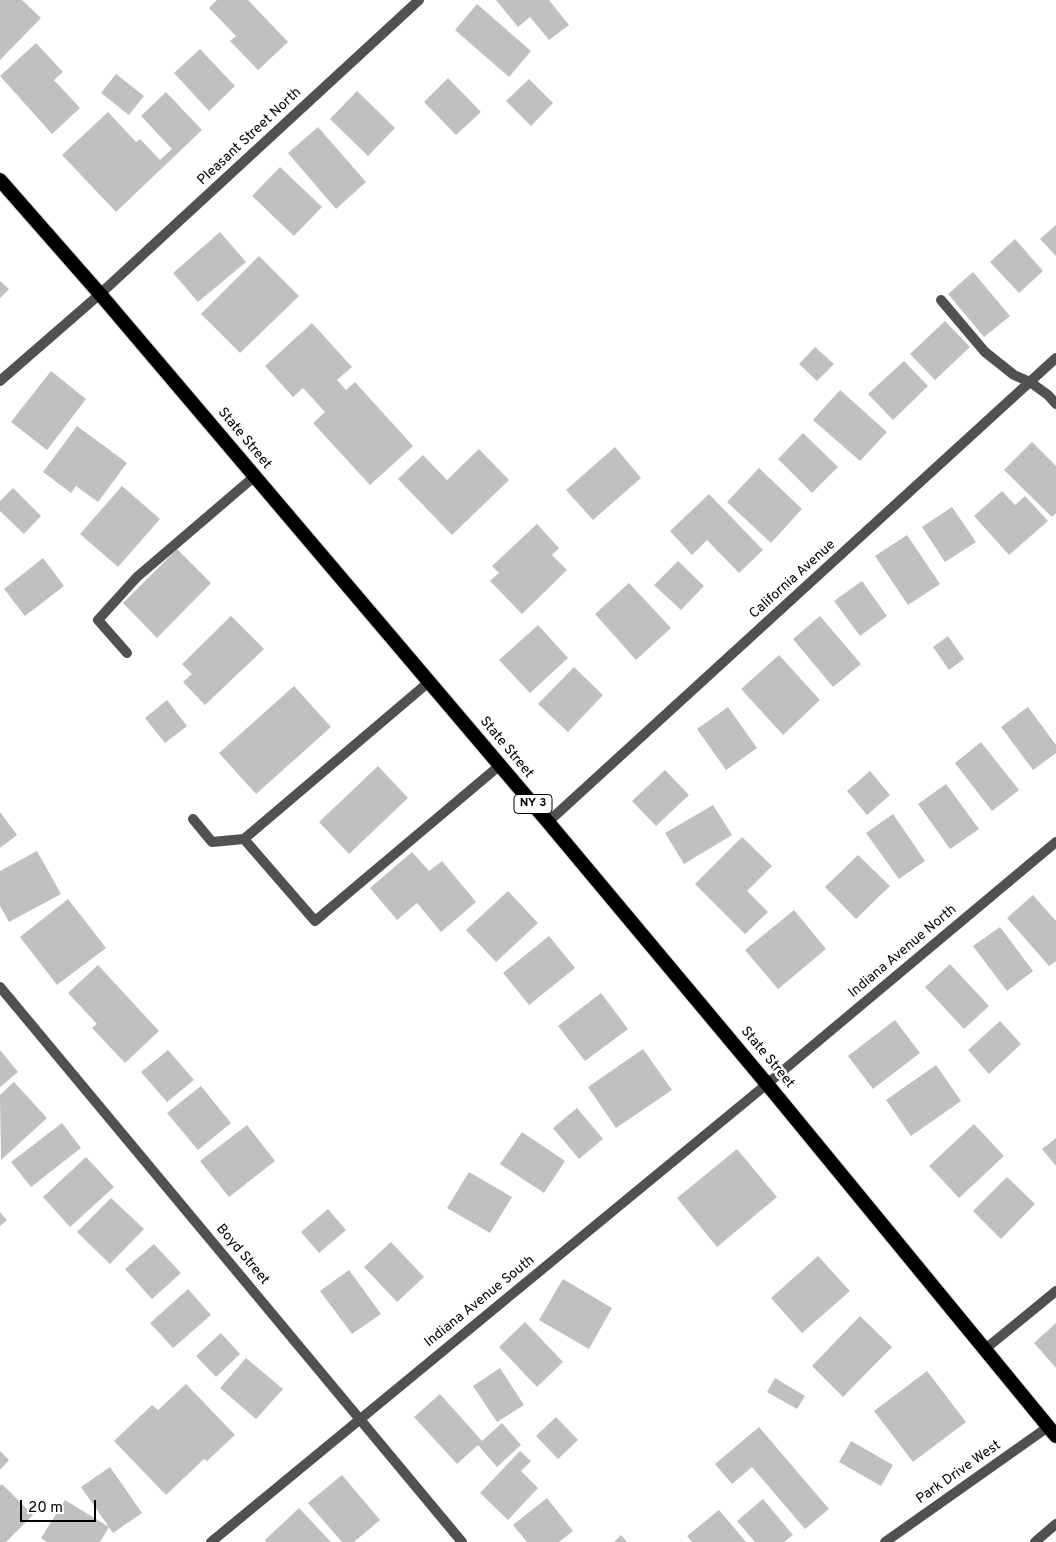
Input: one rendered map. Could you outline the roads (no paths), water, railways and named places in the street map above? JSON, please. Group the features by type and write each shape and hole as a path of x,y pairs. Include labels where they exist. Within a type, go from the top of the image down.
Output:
{"highway":[{"name":"State Street","path":"0,180 100,294 430,681 767,1084 1052,1432"}],"street":[{"name":"Pleasant Street North","path":"0,380 100,294 419,0"},
{"path":"942,300 985,352 1014,374 1030,382 1048,395 1056,404"},
{"name":"California Avenue","path":"548,822 1056,358"},
{"path":"127,653 98,620 137,577 255,476"},
{"path":"193,819 212,842 244,839 430,681"},
{"path":"244,839 315,921 500,766"},
{"name":"Indiana Avenue North","path":"767,1084 1056,842"},
{"name":"Boyd Street","path":"0,987 462,1542"},
{"name":"Indiana Avenue South","path":"211,1542 767,1084"},
{"path":"984,1350 1056,1291"},
{"name":"Park Drive West","path":"885,1542 1052,1432"},
{"path":"1035,1542 1056,1524"}]}
